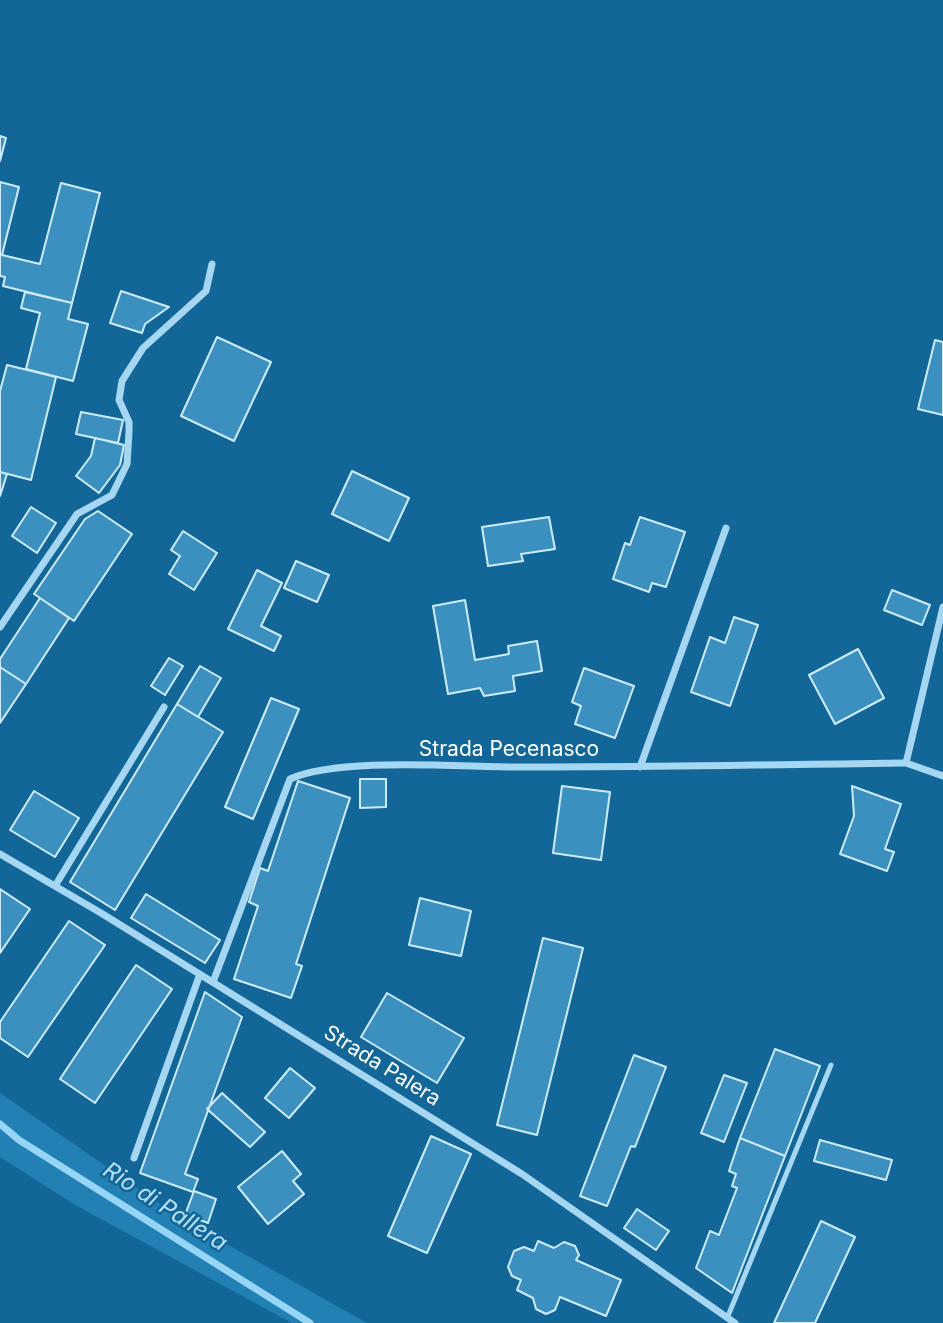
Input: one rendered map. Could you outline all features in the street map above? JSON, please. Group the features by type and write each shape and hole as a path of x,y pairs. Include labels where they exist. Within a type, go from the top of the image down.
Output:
{"street":[{"path":"0,627 77,514 113,495 127,464 128,454 129,422 119,400 122,381 143,348 206,292 212,264"},
{"path":"640,768 726,528"},
{"path":"906,762 943,607"},
{"path":"55,886 164,707"},
{"name":"Strada Pecenasco","path":"213,982 290,779 306,772 367,767 640,768 906,762 943,776"},
{"name":"Strada Palera","path":"0,854 200,974 522,1174 735,1323"},
{"path":"134,1158 200,974"}],"lane":[{"path":"727,1316 831,1065"}],"shaded area":[{"path":"0,1093 182,1219 367,1323 292,1323 77,1206 0,1157"}],"building":[{"path":"0,136 6,138 0,161"},
{"path":"0,182 19,187 2,255 40,264 61,183 100,193 72,303 3,286 5,277 0,276"},
{"path":"121,291 169,307 145,324 142,333 110,323"},
{"path":"25,292 72,303 68,319 88,324 73,381 26,369 40,313 21,308"},
{"path":"217,337 271,362 234,441 181,416"},
{"path":"935,340 943,342 943,415 918,409"},
{"path":"7,365 56,377 31,480 0,472 0,391"},
{"path":"81,412 123,420 118,443 76,434"},
{"path":"95,438 124,445 120,465 99,493 76,476 91,456"},
{"path":"352,471 409,498 389,541 332,514"},
{"path":"0,472 7,474 0,496"},
{"path":"31,507 56,523 37,553 12,536"},
{"path":"98,511 132,534 74,621 34,594 85,519"},
{"path":"549,517 555,549 521,554 523,561 488,566 482,527"},
{"path":"640,517 685,532 666,587 652,583 649,592 613,579 625,543 630,545"},
{"path":"183,531 217,553 194,590 169,574 180,556 171,550"},
{"path":"296,561 329,575 317,602 284,588"},
{"path":"257,570 282,583 261,626 281,636 274,651 228,629"},
{"path":"892,590 930,605 922,625 884,610"},
{"path":"40,598 69,618 26,684 0,667 0,659"},
{"path":"465,600 475,660 509,654 508,646 537,641 542,671 513,676 515,691 484,696 480,688 448,694 433,606"},
{"path":"734,617 758,625 730,706 691,692 710,637 725,643"},
{"path":"858,649 884,698 835,724 809,675"},
{"path":"169,658 183,666 165,695 151,686"},
{"path":"200,666 221,678 198,717 177,704"},
{"path":"0,667 26,684 0,723"},
{"path":"584,668 634,686 615,738 575,724 581,706 572,702"},
{"path":"271,698 299,709 253,819 225,807"},
{"path":"177,704 223,732 115,910 70,882"},
{"path":"360,779 386,779 386,807 360,808"},
{"path":"298,781 350,798 296,964 302,966 291,998 234,979 258,906 249,902 260,868 268,871"},
{"path":"562,786 610,792 601,860 553,853"},
{"path":"852,786 901,804 885,849 894,852 887,871 840,854 854,816"},
{"path":"34,791 79,818 55,857 10,830"},
{"path":"0,889 30,909 0,953"},
{"path":"146,894 220,940 205,963 131,918"},
{"path":"420,898 471,911 461,956 409,945"},
{"path":"69,921 105,945 28,1057 0,1038 0,1022"},
{"path":"543,938 583,948 537,1135 497,1125"},
{"path":"136,965 172,989 95,1103 60,1079"},
{"path":"205,992 242,1017 185,1174 198,1179 193,1192 140,1173"},
{"path":"387,993 464,1038 437,1083 361,1037"},
{"path":"775,1049 820,1066 785,1156 740,1138"},
{"path":"634,1055 666,1067 635,1147 631,1146 607,1206 580,1196"},
{"path":"290,1068 315,1088 289,1118 265,1098"},
{"path":"724,1075 747,1083 724,1142 701,1133"},
{"path":"222,1093 265,1132 250,1147 207,1109"},
{"path":"431,1136 471,1154 427,1253 388,1236"},
{"path":"740,1138 785,1156 732,1293 696,1268 710,1231 719,1235 737,1188 732,1186 736,1174 729,1171"},
{"path":"820,1140 892,1160 886,1180 814,1161"},
{"path":"282,1151 301,1174 293,1181 304,1194 268,1224 238,1187"},
{"path":"194,1191 216,1199 208,1223 185,1215"},
{"path":"637,1209 669,1231 656,1250 624,1228"},
{"path":"821,1221 855,1237 815,1323 774,1323"},
{"path":"538,1241 554,1248 564,1242 575,1246 579,1255 576,1260 621,1280 606,1316 560,1297 555,1310 546,1314 536,1309 533,1298 517,1290 521,1280 512,1276 508,1267 514,1251 524,1247 534,1251"}],"waterway":[{"name":"Rio di Pallera","path":"0,1124 19,1140 310,1323"}]}
